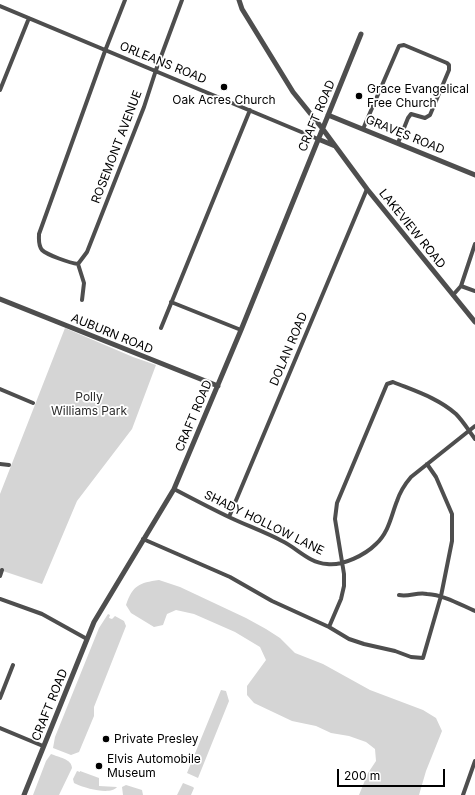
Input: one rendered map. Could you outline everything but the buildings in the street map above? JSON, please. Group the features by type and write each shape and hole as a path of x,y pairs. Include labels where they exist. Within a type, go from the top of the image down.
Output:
{"street":[{"path":"82,300 84,282 78,264 67,262 42,251 39,244 39,234 125,0"},
{"name":"ROSEMONT AVENUE","path":"78,264 87,252 144,107 182,0"},
{"name":"LAKEVIEW ROAD","path":"239,0 242,9 293,92 367,188 475,322"},
{"name":"ORLEANS ROAD","path":"0,6 318,139"},
{"path":"0,90 29,18"},
{"name":"CRAFT ROAD","path":"24,795 94,622 143,538 174,489 218,386 361,34"},
{"path":"363,128 399,46 404,45 447,63 449,65 449,70 430,115 425,118 411,114 398,143"},
{"path":"161,328 250,110"},
{"name":"GRAVES ROAD","path":"328,115 475,175"},
{"path":"318,139 336,146"},
{"name":"DOLAN ROAD","path":"229,517 367,188"},
{"path":"453,295 461,286 475,244"},
{"path":"461,286 475,291"},
{"name":"AUBURN ROAD","path":"0,299 218,386"},
{"path":"171,302 241,330"},
{"path":"329,627 341,599 344,586 342,562 335,519 337,503 387,384 393,382 430,397 444,405 457,415 475,439"},
{"path":"0,389 33,403"},
{"name":"SHADY HOLLOW LANE","path":"174,489 229,517 283,541 316,562 328,565 361,556 380,540 388,527 403,487 411,477 475,426"},
{"path":"0,464 9,465"},
{"path":"143,538 230,577 272,601 329,627 349,639 395,651 411,657 423,658 441,596 452,541 452,514 436,477 427,464"},
{"path":"0,576 2,570"},
{"path":"399,595 406,596 425,593 441,596 475,611"},
{"path":"0,599 42,614 87,639"},
{"path":"0,698 12,665"},
{"path":"0,728 44,746"},
{"path":"463,795 475,761"}],"green space":[{"name":"Polly Williams Park","path":"65,328 133,357 156,365 132,429 77,501 42,584 0,570 0,494"},
{"path":"159,580 180,587 246,618 280,638 295,653 323,664 370,690 423,710 436,718 442,731 426,771 419,795 359,795 368,773 376,761 375,749 366,742 349,736 331,733 316,726 292,721 254,703 247,695 247,686 266,660 260,647 235,632 194,614 176,610 167,614 163,625 154,627 131,613 126,605 134,589 146,582"},
{"path":"108,614 110,615 109,618 112,619 115,616 124,621 126,626 94,707 94,716 79,752 71,755 53,748 55,737 99,628"},
{"path":"221,690 226,691 229,701 198,778 187,773"},
{"path":"51,754 70,762 72,768 59,795 33,795 46,761"},
{"path":"77,771 99,778 99,786 117,787 110,791 104,791 81,786 74,783 73,779"},
{"path":"183,783 194,788 191,795 177,795"},
{"path":"126,785 142,790 143,795 123,795 122,787"}],"place":[{"name":"Oak Acres Church","path":"224,87"},
{"name":"Grace Evangelical Free Church","path":"359,96"},
{"name":"Private Presley","path":"106,739"},
{"name":"Elvis Automobile Museum","path":"99,766"}]}
